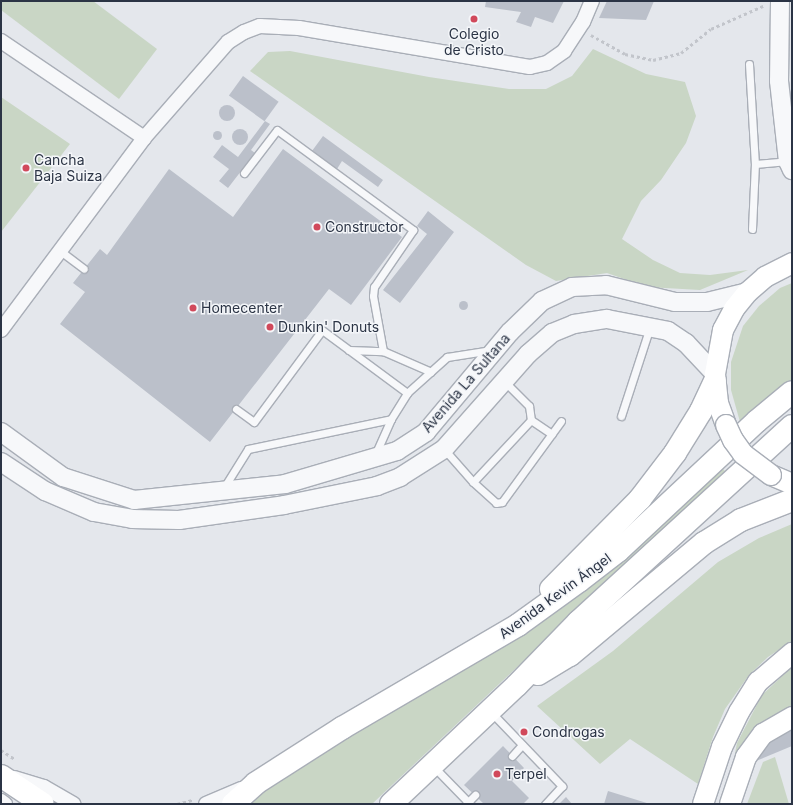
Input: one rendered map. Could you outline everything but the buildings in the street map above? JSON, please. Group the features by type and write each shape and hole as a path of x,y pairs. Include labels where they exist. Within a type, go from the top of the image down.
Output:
{"main road":[{"path":"518,625 555,584 640,499 675,453 701,411 715,378 723,330 748,292 765,277 792,263"},
{"path":"715,378 718,403 733,440 744,454 771,475 792,484"},
{"name":"Avenida Kevin Ángel","path":"232,804 256,783 342,728 518,625 618,551 792,392"},
{"name":"Avenida Kevin Ángel","path":"391,804 431,764 517,685 578,622 792,426"},
{"path":"517,685 570,655 704,543 741,520 792,500"},
{"path":"703,804 722,747 739,712 758,682 792,653"},
{"path":"730,804 746,757 763,734 792,717"},
{"path":"1,775 43,804"}],"street":[{"path":"1,330 58,250 144,138 228,42 244,32 260,26 299,28 530,67 547,63 564,51 582,25 592,1"},
{"path":"774,3 786,83 790,166"},
{"path":"1,41 144,138"},
{"name":"Avenida La Sultana","path":"1,432 63,477 127,498 175,498 284,484 397,451 426,432 510,332 542,301 572,287 606,285 675,302 707,302 748,292"},
{"name":"Avenida La Sultana","path":"1,462 45,490 94,512 132,519 178,520 284,505 377,486 400,477 444,449 505,382 528,354 552,333 574,324 607,319 668,331 686,343 715,378"},
{"path":"1,775 44,787 74,804"},
{"path":"206,804 256,783"},
{"path":"1,801 5,804"}],"lane":[{"path":"749,64 755,164 752,229"},
{"path":"244,173 277,130 413,230 374,287 373,296 384,351"},
{"path":"755,164 790,166"},
{"path":"58,250 84,269"},
{"path":"621,416 650,327"},
{"path":"236,408 254,422 322,330 407,393"},
{"path":"374,458 391,419 407,393 447,357 497,349"},
{"path":"349,350 384,351 431,372"},
{"path":"505,382 529,406 531,420 552,434"},
{"path":"221,492 248,449 391,419"},
{"path":"472,482 531,420"},
{"path":"444,449 472,482 496,503 502,502 561,421"},
{"path":"489,710 562,786 545,804"},
{"path":"512,756 522,745"},
{"path":"431,764 468,803 475,795"}],"path":[{"path":"582,25 625,54 653,60 681,53 711,29 774,3"}],"green space":[{"path":"1,1 93,1 157,49 119,99 1,10"},
{"path":"593,49 646,74 685,82 696,116 686,143 661,180 641,201 622,239 653,260 680,273 710,275 748,270 700,290 647,287 607,273 556,281 526,265 250,71 268,52 290,51 429,77 509,89 546,89 572,76"},
{"name":"Cancha Baja Suiza","path":"1,97 70,144 1,232"},
{"path":"792,283 792,379 740,422 731,390 731,362 743,326 759,306 780,288"},
{"path":"721,467 725,471 372,804 245,804 316,756 518,636"},
{"path":"792,524 792,641 768,657 749,675 725,709 713,737 698,784 630,739 600,764 537,706 613,651 718,562 759,538"},
{"path":"792,667 792,709 751,733 740,747 732,769 737,743 762,695"},
{"path":"775,757 789,804 747,804 763,762"}],"place":[{"name":"Colegio de Cristo","path":"474,19"},
{"name":"Cancha Baja Suiza","path":"26,168"},
{"name":"Constructor","path":"317,227"},
{"name":"Homecenter","path":"193,308"},
{"name":"Dunkin' Donuts","path":"270,327"},
{"name":"Condrogas","path":"524,732"},
{"name":"Terpel","path":"497,774"}]}
